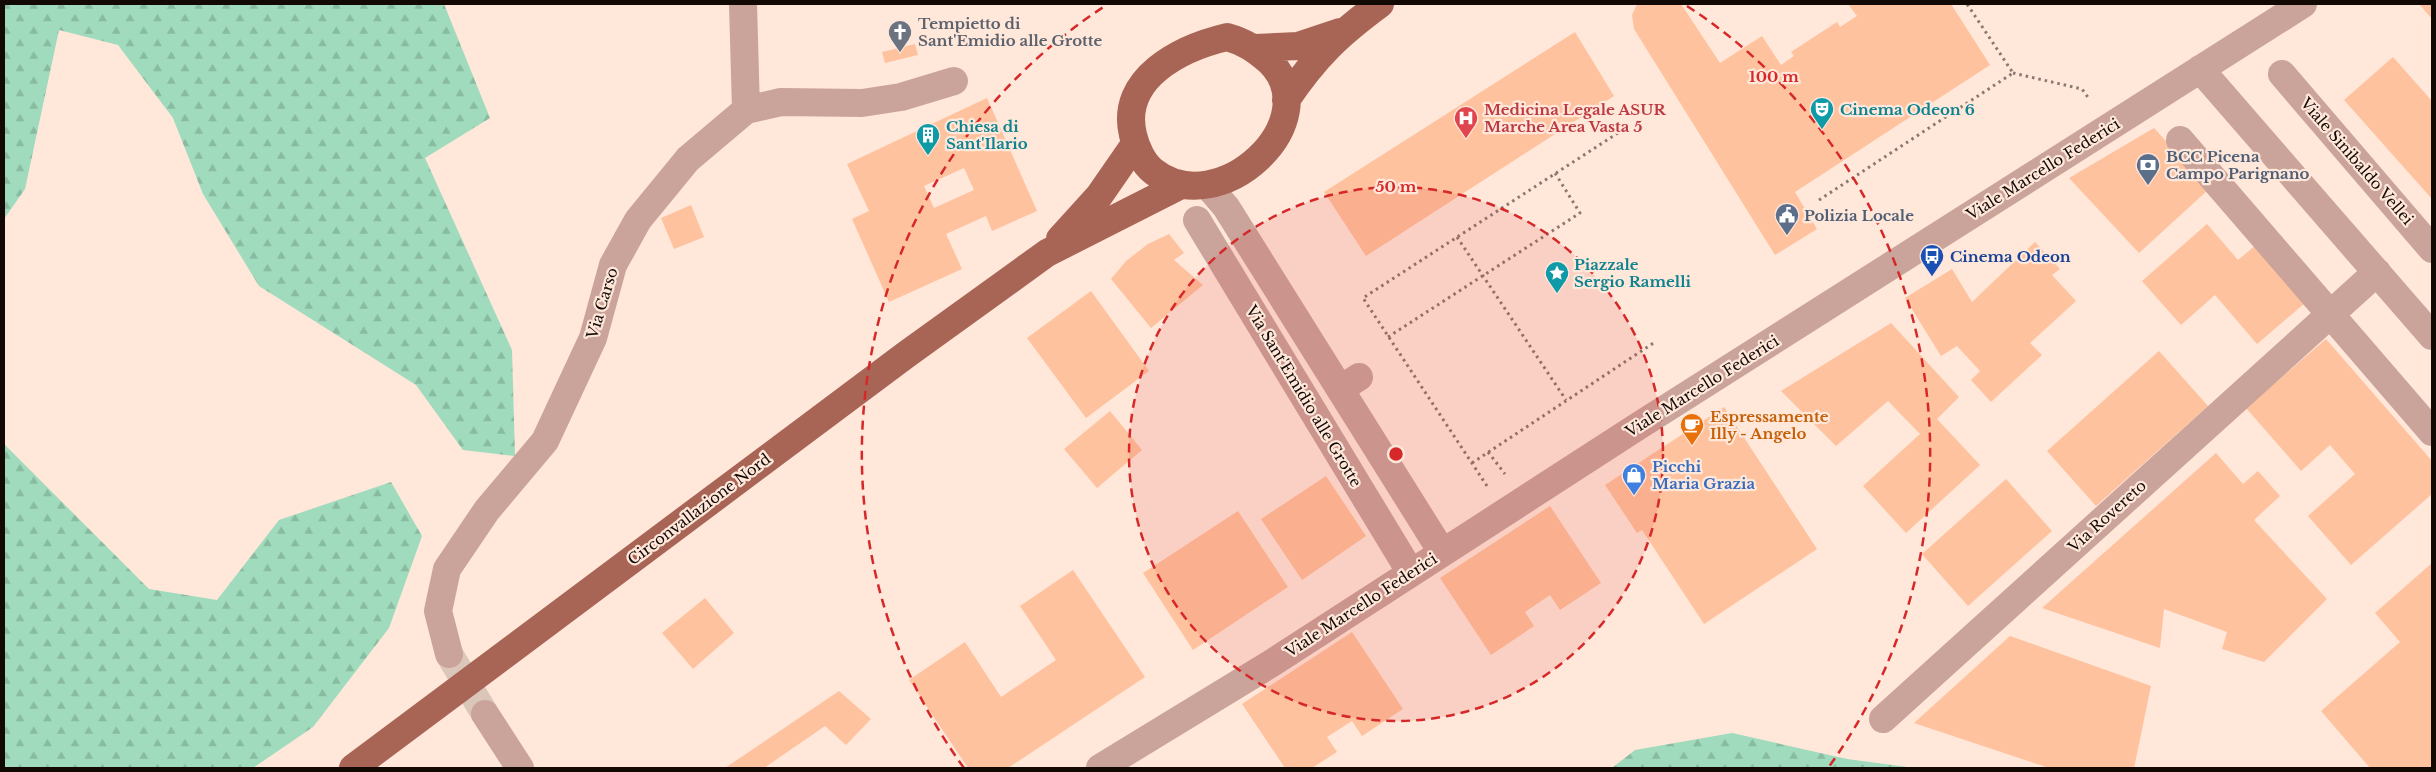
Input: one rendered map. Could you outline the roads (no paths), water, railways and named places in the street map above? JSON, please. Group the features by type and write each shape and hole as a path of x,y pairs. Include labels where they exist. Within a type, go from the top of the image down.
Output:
{"main road":[{"name":"Circonvallazione Nord","path":"1286,100 1310,66 1343,31 1380,4"},
{"name":"Circonvallazione Nord","path":"1255,48 1298,46 1343,31"},
{"name":"Circonvallazione Nord","path":"1227,37 1255,48 1275,68 1287,88 1286,100 1286,113 1272,142 1259,158 1238,173 1208,186 1181,185 1166,182 1148,167 1135,144 1131,127 1132,111 1138,93 1147,78 1159,66 1172,57 1202,43 1227,37"},
{"name":"Circonvallazione Nord","path":"1047,253 1099,196 1135,144"},
{"name":"Circonvallazione Nord","path":"353,768 907,354 1047,253 1181,185"}],"street":[{"path":"743,4 746,110"},
{"name":"Viale Marcello Federici","path":"1100,768 1272,663 1442,552 2303,4"},
{"path":"2200,69 2432,336"},
{"name":"Viale Sinibaldo Vellei","path":"2282,74 2432,249"},
{"name":"Via Carso","path":"449,654 438,611 447,569 487,510 545,441 593,338 613,265 638,220 688,159 746,110 781,102 862,103 901,97 954,81"},
{"path":"2180,140 2432,432"},
{"name":"Via Sant'Emidio alle Grotte","path":"1238,173 1236,206 1241,235"},
{"name":"Via Sant'Emidio alle Grotte","path":"1208,186 1226,207 1241,235 1345,380 1363,428 1442,552"},
{"name":"Via Sant'Emidio alle Grotte","path":"1197,220 1411,573"},
{"path":"2330,313 2377,272"},
{"name":"Via Rovereto","path":"1884,719 2330,313"},
{"path":"485,714 520,768"}],"tunnel":[{"path":"449,654 485,714"}],"place":[{"name":"Tempietto di Sant'Emidio alle Grotte","path":"900,53"},
{"name":"Cinema Odeon 6","path":"1822,130"},
{"name":"Medicina Legale ASUR Marche Area Vasta 5","path":"1466,139"},
{"name":"Chiesa di Sant'Ilario","path":"928,156"},
{"name":"BCC Picena Campo Parignano","path":"2148,186"},
{"name":"Polizia Locale","path":"1787,236"},
{"name":"Cinema Odeon","path":"1932,277"},
{"name":"Piazzale Sergio Ramelli","path":"1557,294"},
{"name":"Espressamente Illy - Angelo","path":"1692,446"},
{"name":"Picchi Maria Grazia","path":"1634,496"}]}
